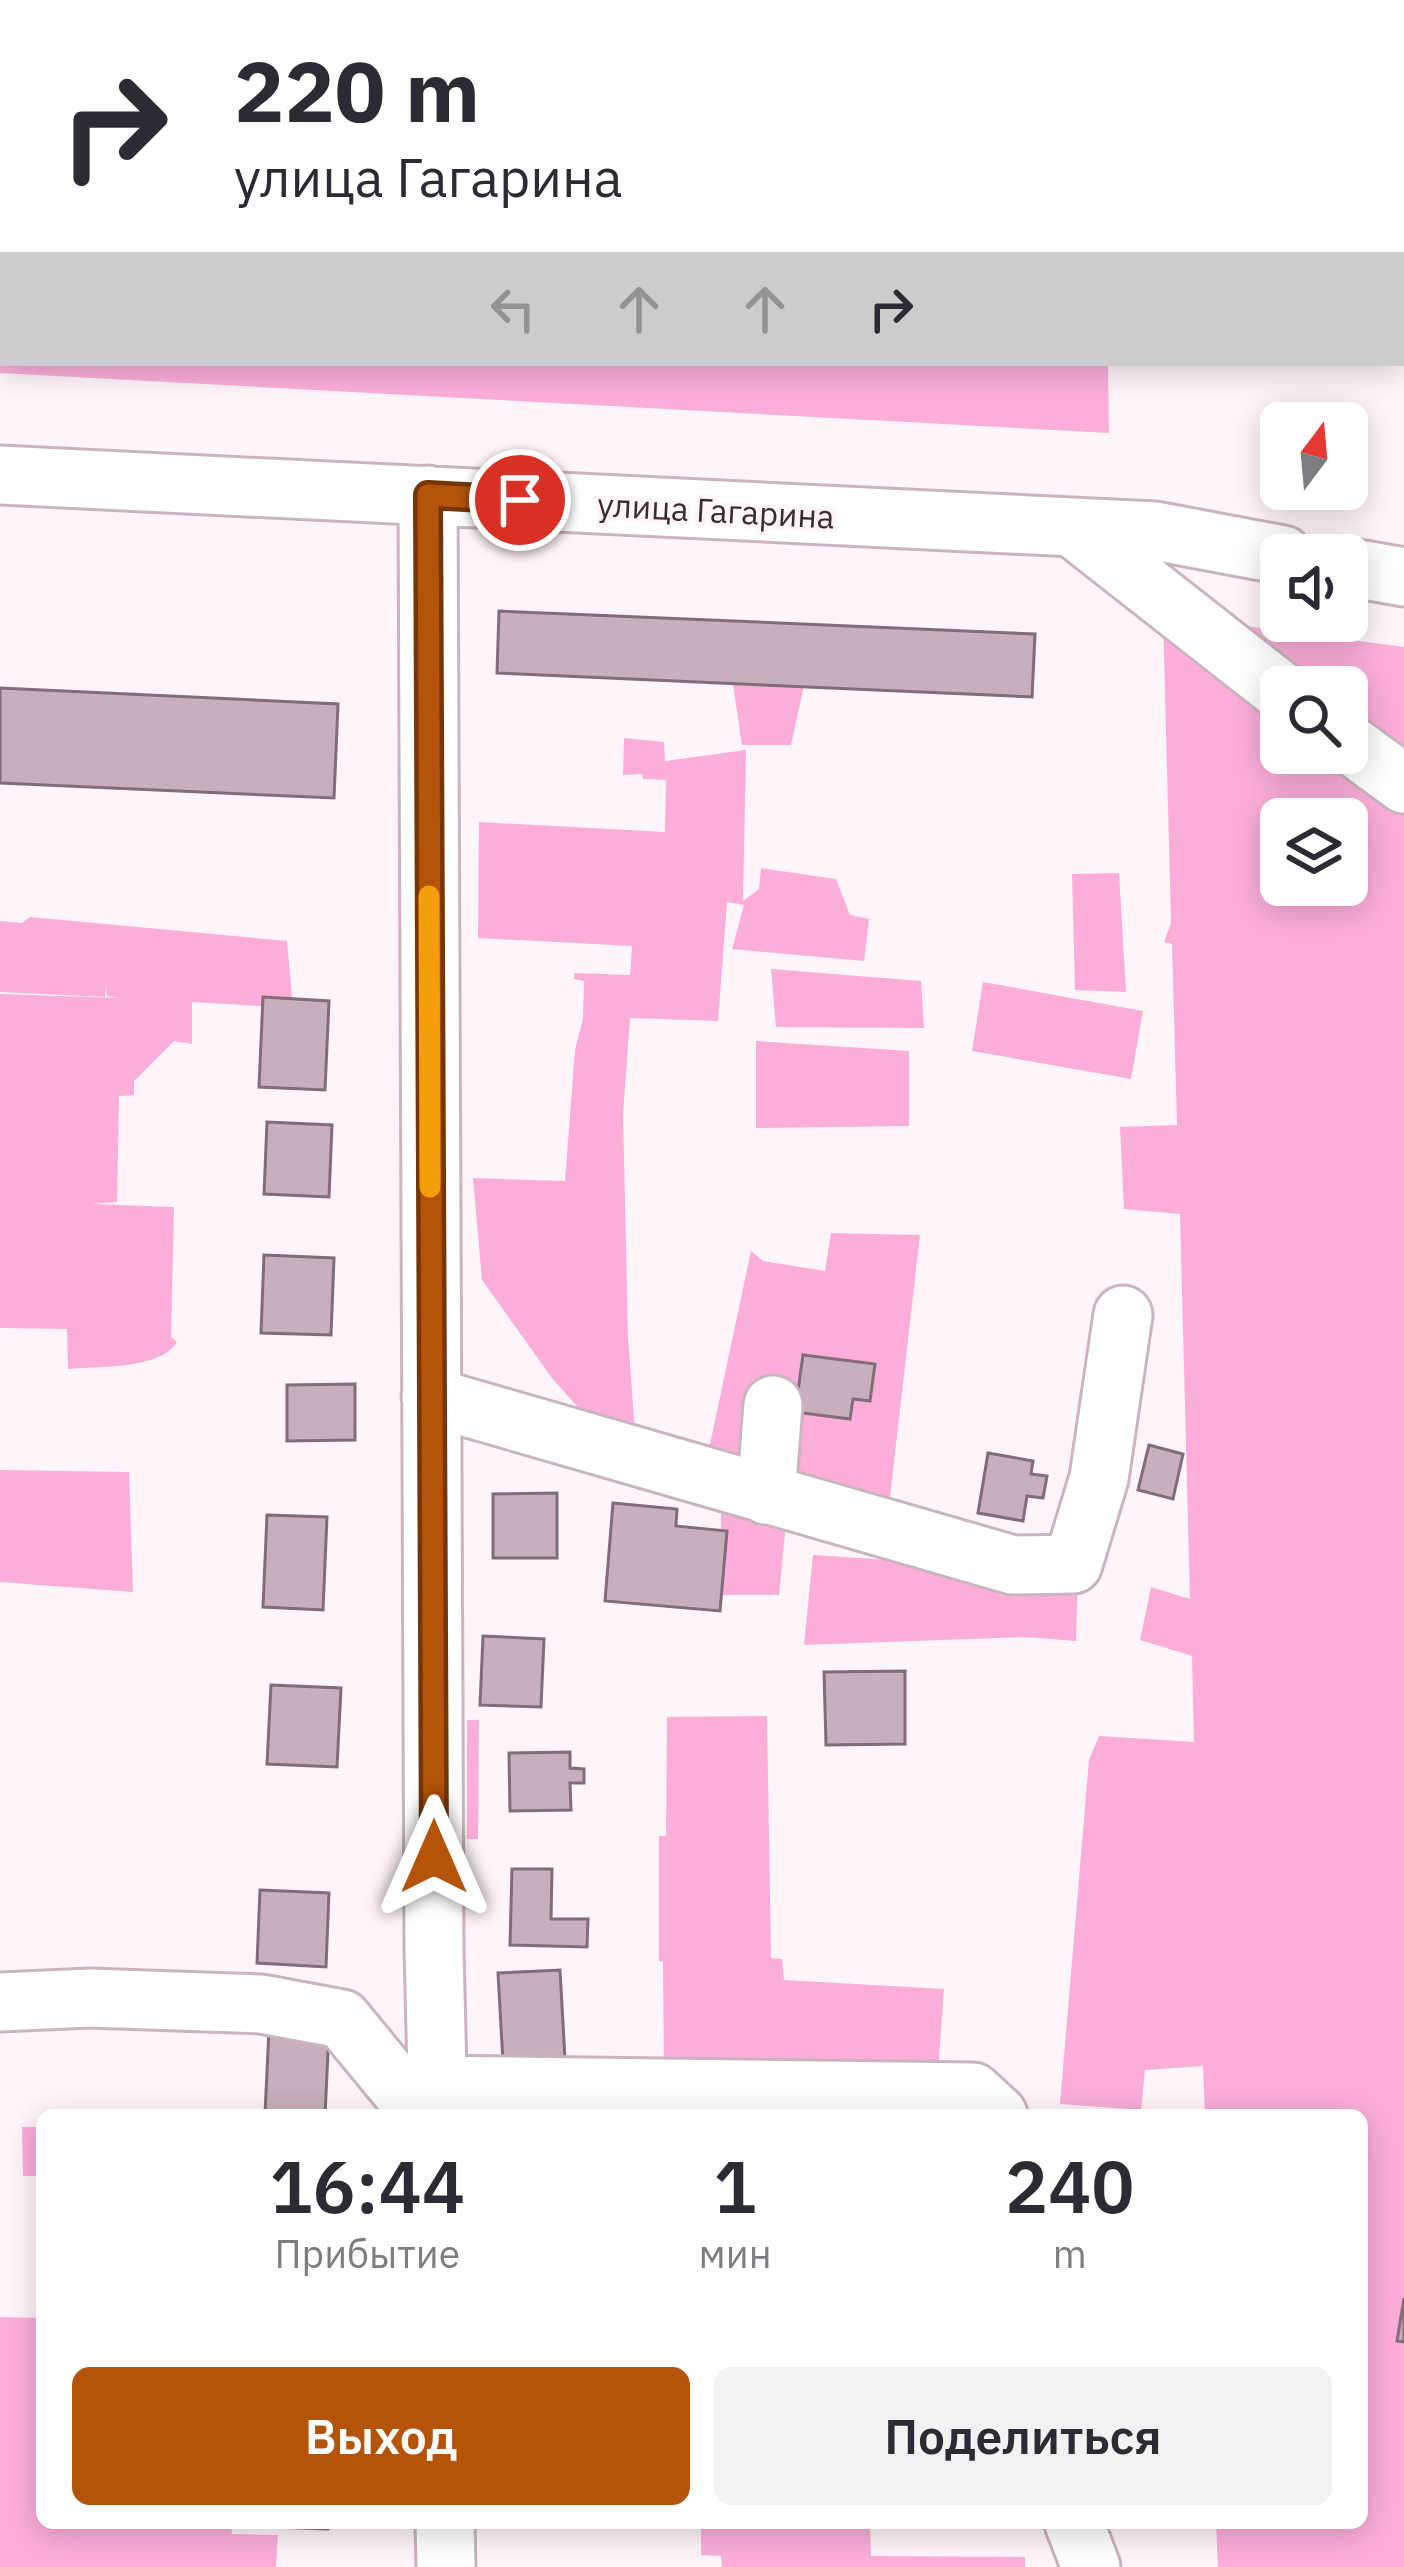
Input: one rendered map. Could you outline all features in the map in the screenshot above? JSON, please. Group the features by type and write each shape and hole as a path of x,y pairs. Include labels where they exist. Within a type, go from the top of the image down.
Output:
{"street":[{"name":"улица Гагарина","path":"0,475 1155,531 1260,551"},
{"path":"428,495 432,2105"},
{"path":"1072,527 1260,675"},
{"path":"1368,571 1404,578"},
{"path":"1368,757 1404,784"},
{"path":"431,1397 1013,1565 1072,1564 1099,1478 1123,1316"},
{"path":"766,1495 773,1405"},
{"path":"0,2002 90,1999 261,2005 342,2019 432,2105 973,2092 991,2109"},
{"path":"445,2529 446,2567"},
{"path":"1076,2529 1091,2567"}],"shaded area":[{"path":"0,366 1108,366 1109,433 0,373"},
{"path":"1163,615 1260,628 1260,642 1366,642 1404,647 1404,2567 1218,2567 1216,2529 1368,2529 1368,2109 1205,2109 1203,2066 1145,2070 1141,2109 1060,2104 1089,1760 1099,1736 1194,1742 1192,1656 1140,1640 1151,1587 1190,1599 1180,1214 1124,1209 1120,1127 1177,1125 1172,944 1164,942 1171,923"},
{"path":"730,664 808,667 791,745 742,745"},
{"path":"624,738 664,742 665,761 746,750 743,901 759,889 761,868 836,879 850,915 869,919 864,961 732,949 744,905 727,902 718,1021 630,1018 623,1115 635,1433 583,1413 482,1280 473,1178 565,1181 575,1050 583,1018 584,981 574,979 574,973 630,975 632,946 478,938 479,822 665,832 666,780 623,775"},
{"path":"1119,873 1126,992 1075,990 1072,874"},
{"path":"30,917 287,941 293,1008 192,1002 192,1044 174,1041 134,1081 134,1095 119,1096 117,1202 92,1204 174,1207 171,1337 177,1342 169,1351 143,1362 68,1369 67,1329 0,1328 0,994 120,998 107,996 106,986 105,997 0,992 0,921 22,923"},
{"path":"771,969 921,981 924,1028 776,1027"},
{"path":"983,982 1143,1011 1131,1079 972,1051"},
{"path":"756,1041 909,1051 909,1126 756,1128"},
{"path":"831,1233 920,1235 888,1514 705,1468 751,1251 763,1261 825,1271"},
{"path":"0,1470 129,1472 133,1592 0,1582"},
{"path":"721,1495 786,1523 779,1595 721,1595"},
{"path":"813,1555 1078,1572 1076,1641 1025,1637 804,1645"},
{"path":"767,1716 771,1958 782,1959 784,1980 944,1989 938,2071 664,2080 659,1836 666,1836 667,1717"},
{"path":"467,1720 479,1720 478,1839 467,1839"},
{"path":"22,2127 36,2127 36,2176 23,2176"},
{"path":"0,2317 36,2318 36,2529 232,2529 232,2534 278,2535 276,2567 0,2567"},
{"path":"701,2529 870,2529 871,2556 1025,2557 1025,2567 722,2567 721,2556 701,2555"}],"building":[{"path":"499,611 1035,634 1032,697 497,673"},
{"path":"0,688 338,704 334,798 0,783"},
{"path":"263,997 329,1001 325,1090 259,1087"},
{"path":"267,1122 332,1125 329,1197 264,1194"},
{"path":"264,1255 334,1258 331,1335 261,1333"},
{"path":"803,1355 875,1364 870,1401 853,1399 850,1419 795,1412"},
{"path":"355,1384 355,1440 287,1441 287,1385"},
{"path":"1149,1445 1183,1454 1173,1499 1138,1490"},
{"path":"988,1453 1033,1461 1031,1474 1047,1476 1043,1498 1027,1496 1023,1521 978,1513"},
{"path":"557,1493 557,1558 493,1558 493,1494"},
{"path":"613,1503 677,1509 676,1526 727,1531 720,1611 605,1601"},
{"path":"267,1515 327,1517 323,1610 263,1607"},
{"path":"483,1636 544,1639 541,1707 480,1705"},
{"path":"905,1671 905,1744 826,1745 824,1672"},
{"path":"271,1685 341,1688 337,1767 267,1764"},
{"path":"570,1752 570,1768 584,1769 584,1783 570,1783 571,1810 510,1811 509,1753"},
{"path":"512,1869 552,1869 551,1919 588,1919 587,1947 510,1945"},
{"path":"260,1890 329,1893 326,1967 257,1963"},
{"path":"560,1970 565,2059 503,2062 498,1973"},
{"path":"269,2029 329,2032 325,2109 265,2109"},
{"path":"1404,2298 1404,2342 1397,2341"}],"slow traffic":[{"path":"429,896 430,1187"}],"route":[{"path":"434,1857 428,495 520,500"}]}
